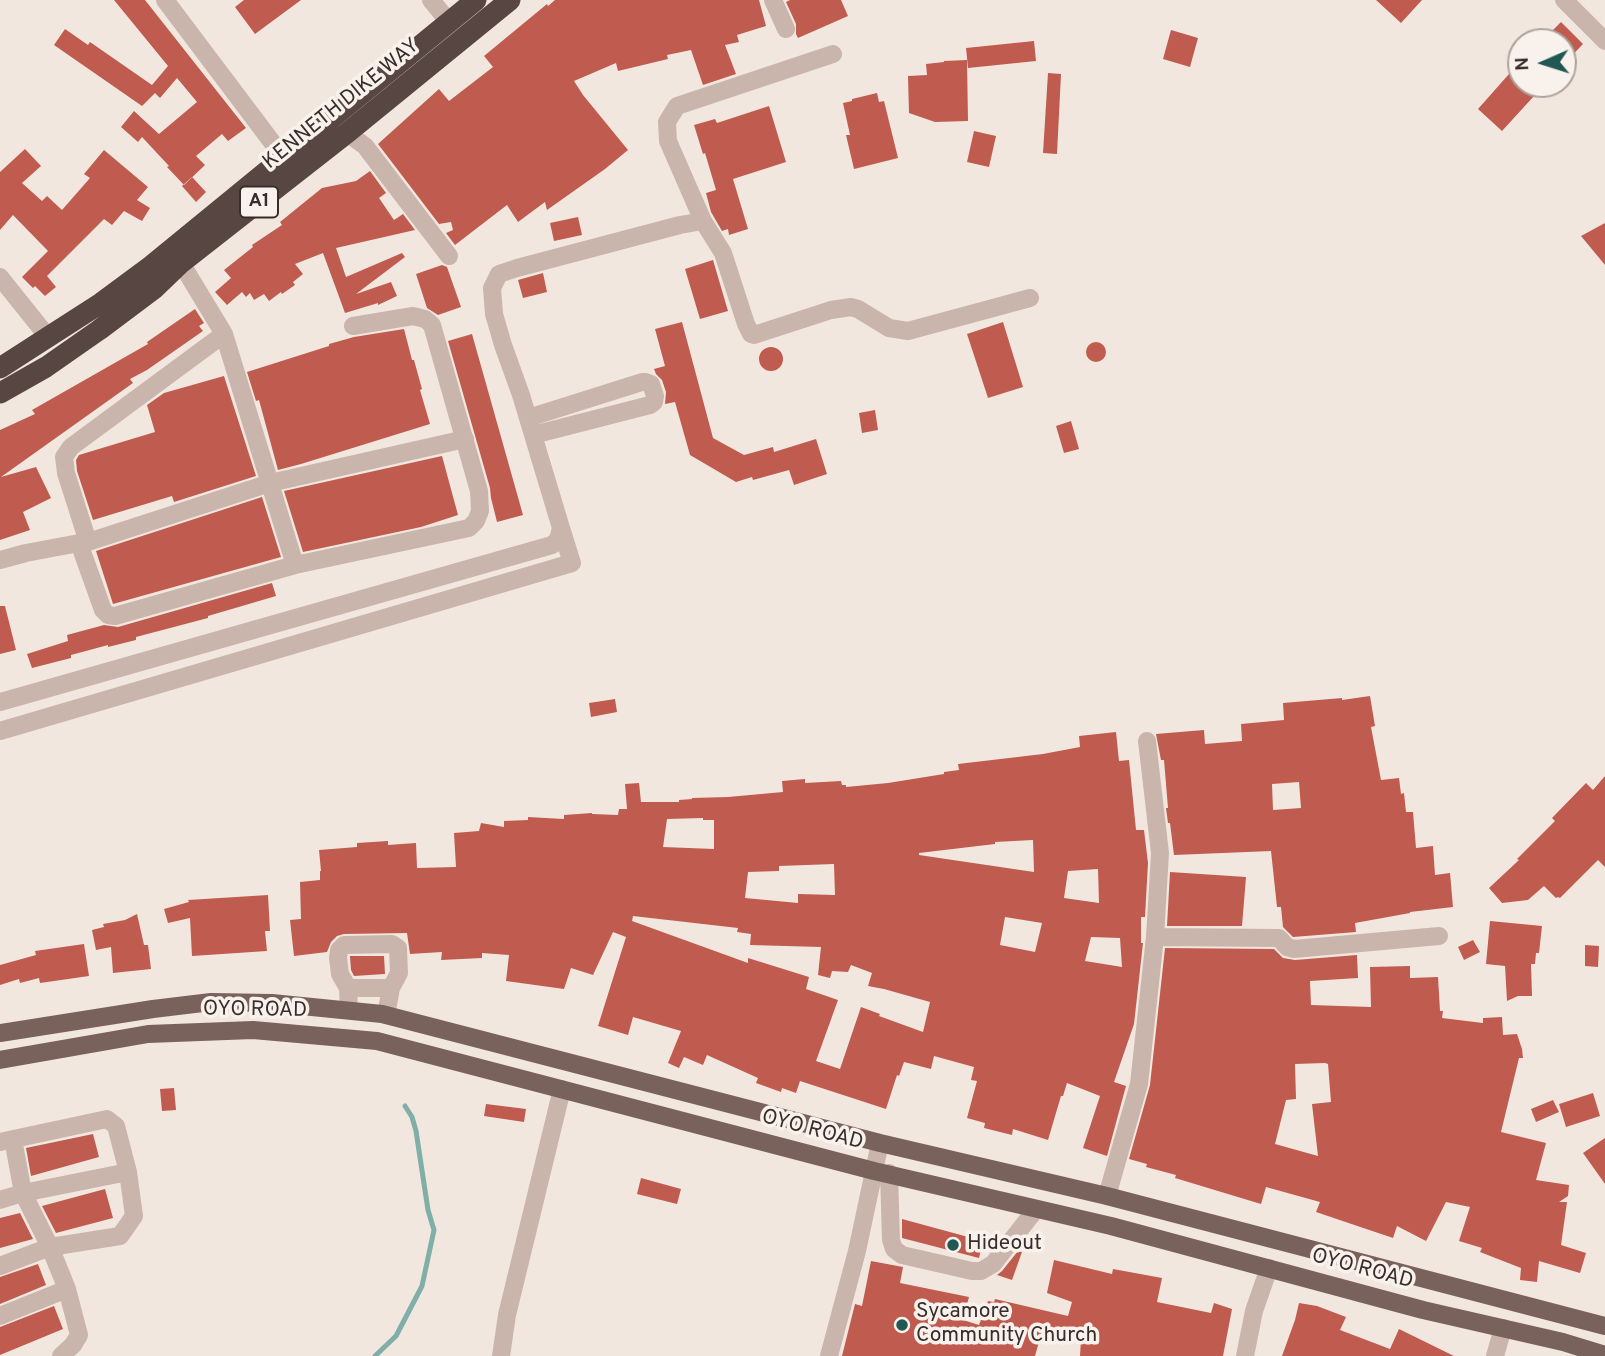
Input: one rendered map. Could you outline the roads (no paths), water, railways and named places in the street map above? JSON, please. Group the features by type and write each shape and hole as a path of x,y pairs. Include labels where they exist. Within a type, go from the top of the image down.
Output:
{"highway":[{"name":"KENNETH DIKE WAY","path":"0,368 100,303 151,266 476,0"},
{"name":"KENNETH DIKE WAY","path":"0,393 46,367 155,288 181,263 347,133 510,0"}],"main road":[{"name":"OYO ROAD","path":"0,1033 211,1002 272,1003 386,1015 880,1143 1107,1196 1605,1326"},
{"name":"OYO ROAD","path":"0,1060 148,1034 253,1030 377,1041 881,1172 1111,1226 1423,1310 1563,1342 1605,1355"}],"street":[{"path":"165,0 284,158"},
{"path":"431,0 449,22"},
{"path":"773,0 786,29"},
{"path":"1564,0 1605,41"},
{"path":"832,54 677,106 667,122 667,141 703,221 723,253 751,334 831,310 851,307 859,309 888,328 908,331 1030,298"},
{"path":"347,133 365,146 449,256"},
{"path":"0,731 572,564 494,314 492,288 499,274 517,268 703,221"},
{"path":"181,263 224,334 295,565"},
{"path":"0,276 48,337"},
{"path":"224,334 71,447 64,457 83,542 103,610 108,615 115,616 295,565 470,528 476,521 480,511 479,491 432,325 425,318 413,316 353,326"},
{"path":"642,382 651,384 655,396 650,405 530,426 642,382"},
{"path":"0,560 83,542 270,482 465,439"},
{"path":"0,702 552,545 558,540 561,528"},
{"path":"1107,1196 1139,1084 1156,937 1160,853 1147,741"},
{"path":"1156,937 1279,939 1287,947 1294,949 1439,936"},
{"path":"349,1010 348,988 340,974 339,950 344,945 392,944 398,948 399,973 391,988 386,1015"},
{"path":"348,988 391,988"},
{"path":"501,1356 507,1315 562,1089"},
{"path":"0,1266 50,1247 120,1236 134,1216 128,1172 116,1126 107,1119 6,1140 23,1193 50,1247 67,1289 79,1335 61,1356"},
{"path":"880,1143 881,1172 891,1240 894,1249 902,1255 981,1271 993,1264 1035,1209"},
{"path":"0,1200 128,1172"},
{"path":"828,1356 881,1172"},
{"path":"1245,1356 1254,1311 1269,1269"},
{"path":"0,1316 67,1289"},
{"path":"1495,1356 1503,1328"}],"waterway":[{"path":"375,1356 396,1336 422,1286 434,1230 428,1210 416,1131 405,1106"}],"place":[{"name":"Hideout","path":"953,1245"},
{"name":"Sycamore Community Church","path":"902,1325"}]}
